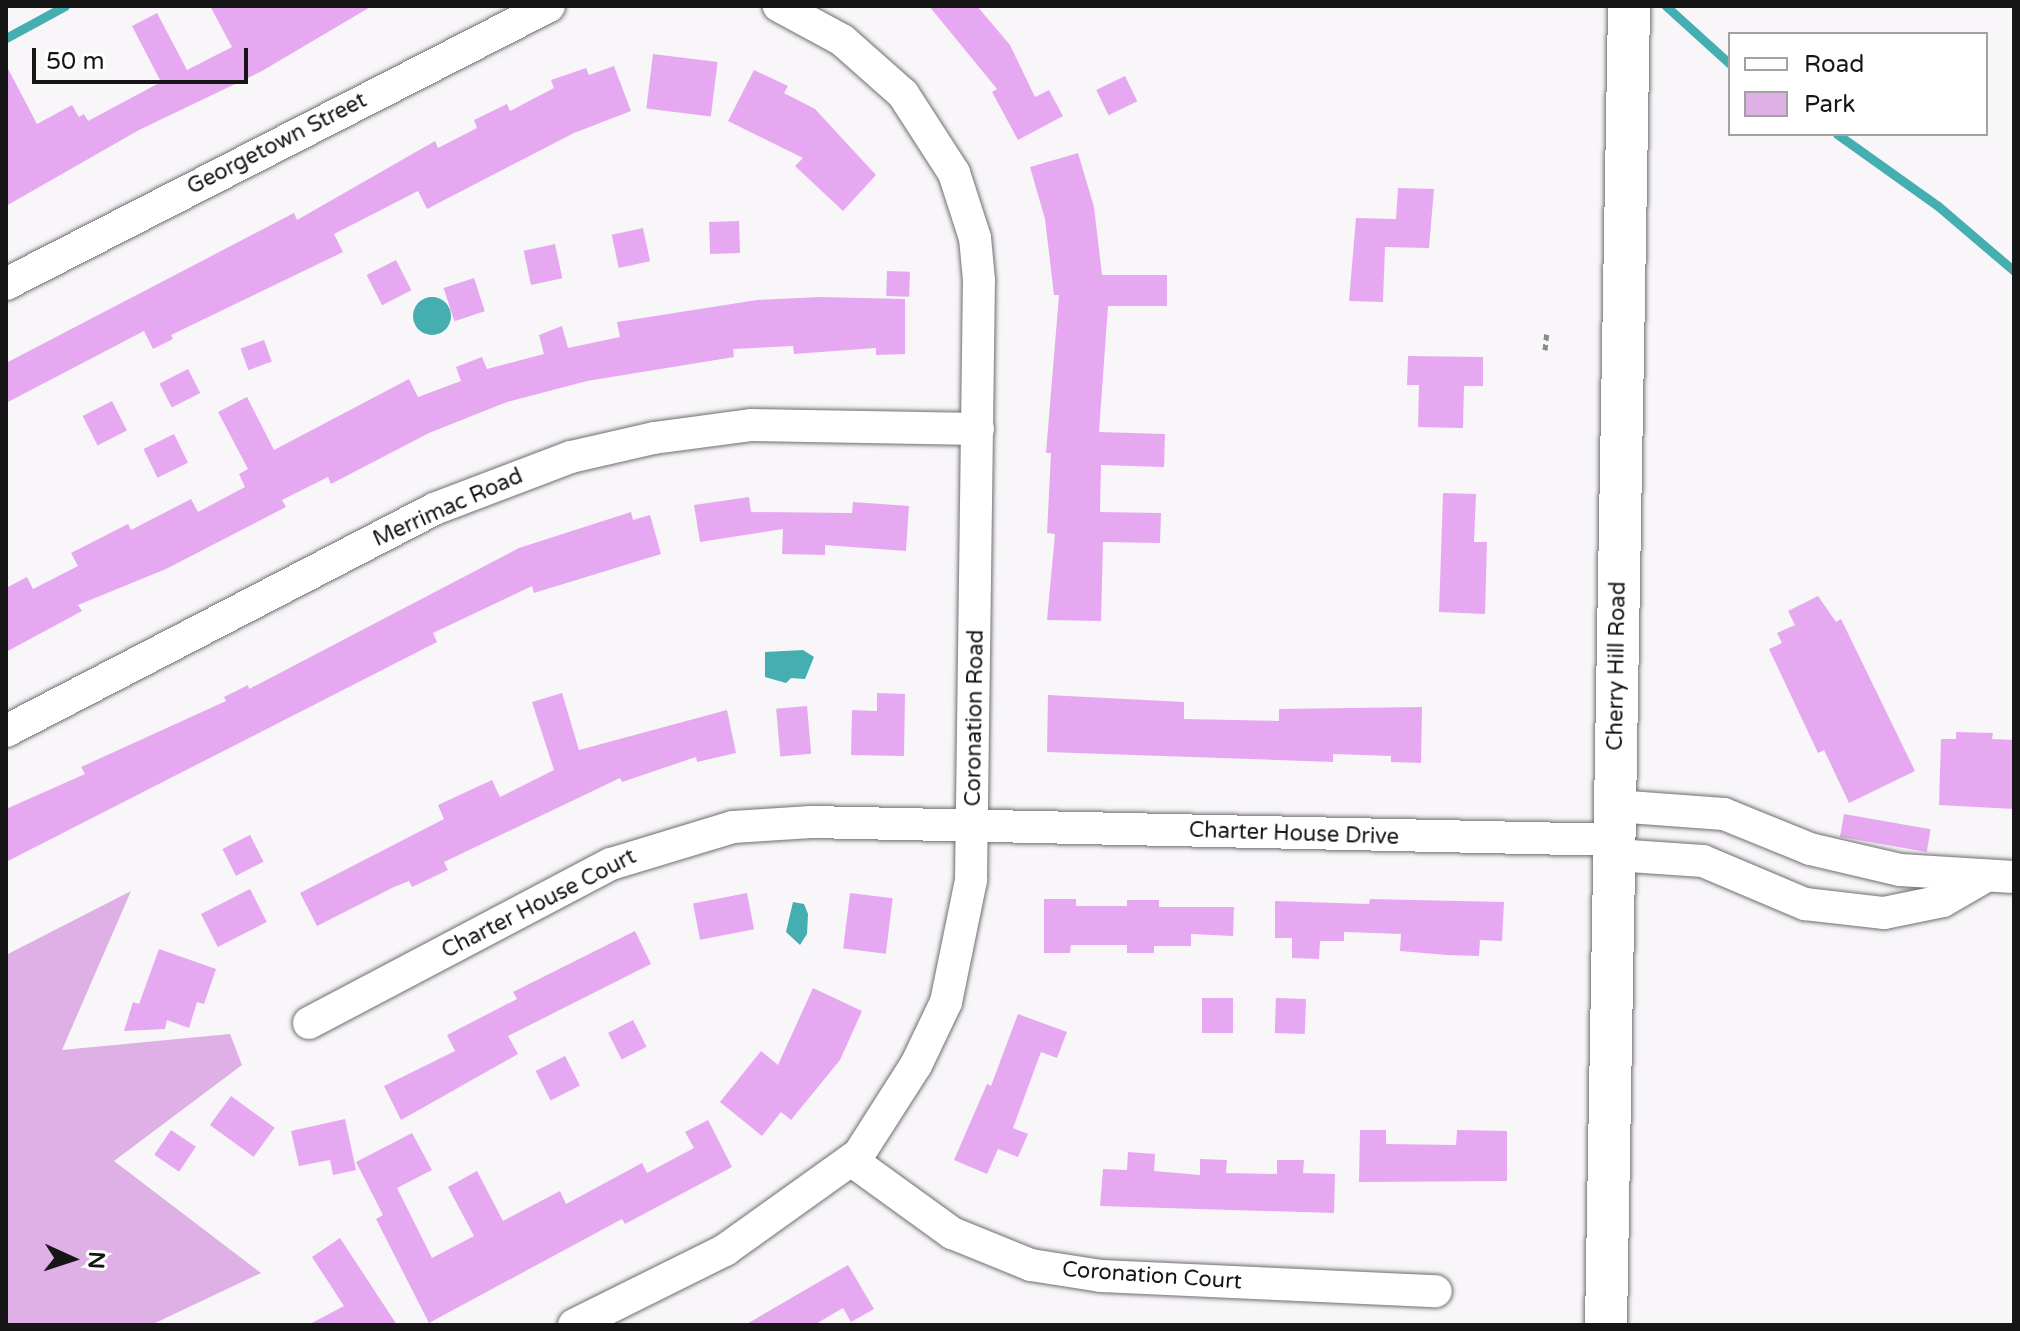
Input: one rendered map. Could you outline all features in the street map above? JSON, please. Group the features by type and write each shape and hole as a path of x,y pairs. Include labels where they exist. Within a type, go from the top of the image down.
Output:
{"main road":[{"name":"Cherry Hill Road","path":"1606,1325 1629,6"}],"street":[{"name":"Georgetown Street","path":"6,284 549,6"},
{"name":"Coronation Road","path":"574,1325 725,1250 851,1160 916,1065 946,1002 969,896 974,825 978,429 979,280 975,238 954,173 931,131 874,65 830,33 779,6"},
{"name":"Merrimac Road","path":"6,731 434,509 571,457 654,438 752,425 978,429"},
{"path":"1614,834 1724,814 1797,843 1900,870 2000,876"},
{"name":"Charter House Court","path":"309,1023 647,849 733,827 774,823 974,825"},
{"name":"Charter House Drive","path":"974,825 1614,834"},
{"path":"1614,834 1703,861 1805,904 1884,913 1943,901 2000,876"},
{"path":"1782,895 1797,843"},
{"name":"Coronation Court","path":"851,1160 952,1233 1031,1265 1101,1276 1436,1291"}],"path":[{"path":"1545,350 1547,331"}],"green space":[{"path":"131,891 62,1050 230,1034 242,1065 114,1161 261,1273 151,1325 6,1325 6,955"}],"water":[{"path":"432,297 445,303 451,316 445,329 432,335 419,329 413,316 419,303"},
{"path":"803,650 814,657 805,679 791,678 786,683 765,677 765,652"},
{"path":"793,902 804,904 808,914 807,934 800,945 786,932"}],"building":[{"path":"210,6 372,6 262,71 139,130 6,206 6,65 37,124 72,105 79,117 84,114 88,121 161,82 132,26 157,13 187,70 232,47"},
{"path":"929,6 977,6 1010,45 1035,97 1049,90 1063,116 1018,140 992,92 997,89"},
{"path":"653,54 718,62 711,117 646,109"},
{"path":"614,66 631,111 574,133 427,209 418,191 334,234 343,252 171,335 173,339 153,349 144,331 6,403 6,363 294,213 297,220 435,141 438,148 477,128 474,120 507,104 510,111 554,88 551,80 586,68 589,75"},
{"path":"754,70 788,86 784,93 815,109 876,175 843,211 795,166 803,158 728,121"},
{"path":"1125,76 1137,101 1109,115 1096,90"},
{"path":"1078,153 1094,207 1102,275 1167,275 1167,306 1108,306 1099,432 1165,434 1164,467 1101,465 1100,512 1161,513 1160,543 1103,542 1101,621 1047,620 1055,534 1047,533 1051,453 1046,453 1059,295 1054,295 1045,219 1030,167"},
{"path":"1398,188 1434,189 1429,248 1385,247 1383,302 1349,301 1356,218 1396,219"},
{"path":"739,221 740,253 710,254 709,222"},
{"path":"643,228 650,261 619,268 612,235"},
{"path":"555,244 562,278 531,285 524,251"},
{"path":"396,260 411,290 382,305 367,275"},
{"path":"887,271 910,272 909,297 886,296"},
{"path":"474,278 485,311 454,321 444,288"},
{"path":"820,297 905,299 905,354 876,355 876,348 794,354 793,346 733,349 734,357 587,381 507,402 429,433 331,484 328,477 282,500 286,507 166,569 78,605 82,611 6,652 6,588 27,577 33,589 78,566 71,553 128,524 131,530 191,499 198,512 245,487 239,474 248,469 218,412 247,397 274,450 409,379 418,397 461,381 456,367 482,357 487,369 544,354 539,335 562,326 568,348 620,337 617,322 757,300"},
{"path":"264,340 272,362 248,370 241,349"},
{"path":"1408,356 1483,357 1483,386 1464,386 1463,428 1418,427 1419,385 1407,385"},
{"path":"188,369 200,393 172,408 159,384"},
{"path":"112,401 127,430 98,445 83,416"},
{"path":"174,434 188,463 157,478 143,449"},
{"path":"1443,493 1476,494 1474,542 1487,542 1485,614 1439,612"},
{"path":"749,497 751,512 852,513 853,502 909,506 906,551 825,545 825,555 782,554 783,529 700,542 694,505"},
{"path":"631,512 633,520 650,515 661,554 534,593 532,586 433,633 437,642 6,862 6,809 85,774 81,767 226,701 224,697 248,685 249,689 519,548"},
{"path":"1818,596 1836,622 1841,619 1915,771 1849,803 1824,750 1818,753 1769,649 1782,643 1777,633 1795,625 1788,611"},
{"path":"562,693 579,750 727,710 736,753 697,762 696,757 622,782 620,778 444,862 448,870 412,887 409,881 394,887 317,926 300,893 444,819 438,805 492,780 500,797 554,770 532,702"},
{"path":"877,693 905,694 904,756 851,755 852,710 877,711"},
{"path":"1048,695 1184,702 1184,719 1279,721 1279,709 1422,707 1421,763 1391,762 1391,756 1333,754 1333,762 1047,752"},
{"path":"807,706 811,754 780,757 776,709"},
{"path":"1956,732 1993,733 1992,739 2014,740 2014,809 1939,805 1941,739 1956,739"},
{"path":"1844,814 1931,829 1927,852 1840,837"},
{"path":"250,835 264,862 236,876 222,849"},
{"path":"250,889 267,922 218,947 201,914"},
{"path":"747,893 754,929 700,940 693,903"},
{"path":"850,893 893,898 886,954 843,949"},
{"path":"1044,899 1076,899 1076,906 1127,906 1127,900 1159,900 1159,907 1234,907 1233,936 1191,934 1191,946 1154,946 1154,953 1127,953 1127,945 1071,945 1070,953 1044,953"},
{"path":"1370,899 1504,902 1502,941 1480,940 1479,956 1447,955 1400,951 1401,934 1344,932 1344,941 1320,941 1319,959 1292,958 1292,938 1275,938 1275,901 1369,904"},
{"path":"635,931 651,964 508,1036 518,1054 401,1120 384,1086 455,1051 447,1035 517,999 513,992"},
{"path":"159,949 216,969 204,1004 197,1002 189,1028 167,1020 165,1029 124,1031 133,1002 139,1004"},
{"path":"813,988 862,1011 840,1060 791,1120 781,1112 762,1136 720,1102 761,1051 778,1065"},
{"path":"1202,998 1233,998 1233,1033 1202,1033"},
{"path":"1276,998 1306,999 1305,1034 1275,1033"},
{"path":"1018,1014 1067,1032 1057,1058 1041,1052 1013,1128 1028,1134 1018,1157 998,1149 987,1174 954,1160 987,1084 991,1086"},
{"path":"633,1020 647,1047 622,1059 608,1033"},
{"path":"565,1056 580,1085 551,1100 536,1071"},
{"path":"231,1096 275,1128 254,1157 210,1125"},
{"path":"345,1119 356,1170 333,1175 330,1160 299,1166 291,1131"},
{"path":"708,1120 732,1167 625,1224 622,1219 429,1323 376,1219 383,1215 356,1162 412,1133 432,1170 397,1188 432,1258 474,1236 448,1187 477,1171 503,1221 560,1191 566,1204 642,1163 647,1173 694,1148 685,1132"},
{"path":"171,1130 196,1147 179,1172 154,1155"},
{"path":"1360,1130 1386,1130 1386,1144 1456,1145 1457,1130 1507,1131 1507,1181 1359,1182"},
{"path":"1128,1152 1155,1154 1154,1171 1200,1175 1200,1159 1227,1160 1226,1173 1277,1174 1277,1160 1304,1160 1303,1173 1335,1174 1334,1213 1100,1206 1103,1169 1127,1170"},
{"path":"340,1238 397,1325 308,1325 344,1306 312,1257"},
{"path":"848,1265 874,1309 851,1322 843,1308 814,1325 745,1325"}],"waterway":[{"path":"6,38 65,6"},
{"path":"1666,6 1728,62"},
{"path":"1840,136 1938,206 2014,271"}]}
